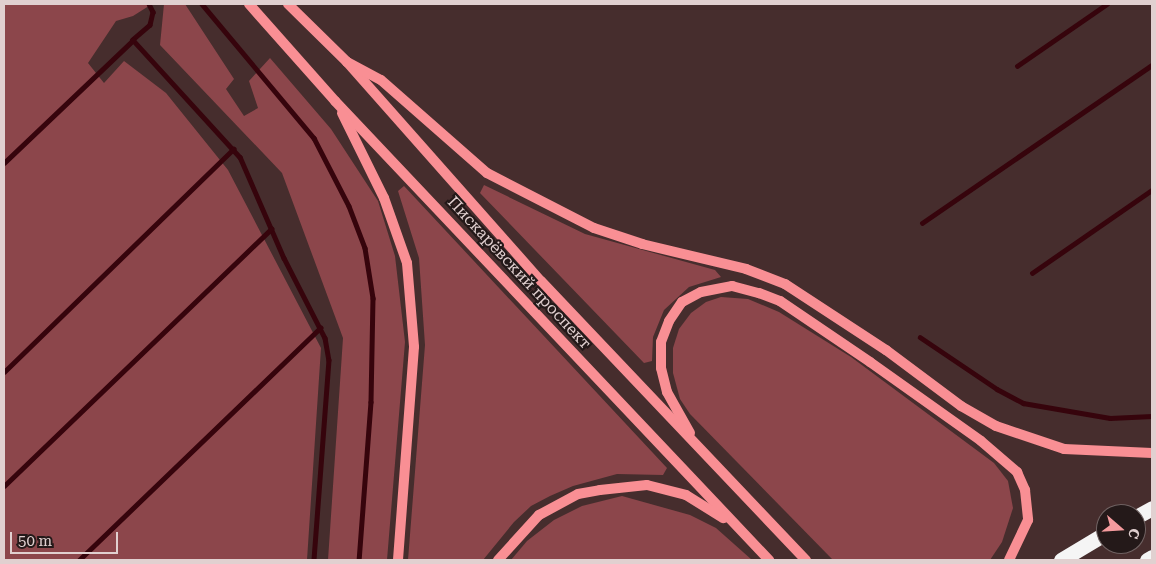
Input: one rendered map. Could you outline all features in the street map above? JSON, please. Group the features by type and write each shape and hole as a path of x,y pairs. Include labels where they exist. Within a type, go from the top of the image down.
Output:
{"highway":[{"path":"1061,560 1096,539"},
{"path":"1147,560 1152,557"}],"main road":[{"name":"Пискарёвский проспект","path":"249,4 335,101 769,560"},
{"name":"Пискарёвский проспект","path":"288,4 347,62 541,281 806,560"},
{"path":"347,62 380,80 487,173 594,228 642,244 746,269 785,284 886,350 961,406 996,426 1064,449 1152,454"},
{"path":"335,101 384,198 407,264 414,347 398,560"},
{"path":"698,447 667,392 661,368 661,342 669,321 682,302 701,292 732,286 759,293 780,301 870,362 981,441 1017,472 1025,490 1028,520 1009,560"},
{"path":"498,560 540,515 578,494 621,486 647,485 686,495 716,513 754,544"}],"shaded area":[{"path":"4,4 152,4 133,16 116,21 88,63 104,83 124,61 166,93 228,170 321,348 307,560 4,560"},
{"path":"164,4 185,4 234,79 226,89 244,116 258,108 249,81 270,58 331,129 378,201 395,256 405,342 387,560 328,560 343,338 282,173 160,45"},
{"path":"484,185 585,234 715,270 721,277 689,287 664,310 653,337 652,361 644,363 480,193"},
{"path":"404,186 667,468 663,475 617,474 573,486 550,496 531,506 514,522 483,560 408,560 425,345 419,258 398,191"},
{"path":"721,297 748,299 779,312 851,357 994,463 1008,481 1013,508 1002,542 990,560 833,560 690,414 680,399 673,373 673,348 679,329 691,313 706,302"},
{"path":"622,496 690,515 716,528 752,560 511,560 527,541 554,520 582,506"}],"waterway":[{"path":"149,4 153,12 150,25 133,40 240,157 284,258 325,338 329,360 314,560"},
{"path":"202,4 314,138 349,206 365,248 373,298 371,402 359,560"},
{"path":"1017,66 1107,4"},
{"path":"4,163 133,40"},
{"path":"922,223 1152,65"},
{"path":"4,372 233,149"},
{"path":"1032,273 1152,190"},
{"path":"4,486 271,229"},
{"path":"79,560 320,328"},
{"path":"920,337 997,389 1023,403 1110,418 1152,416"}]}
